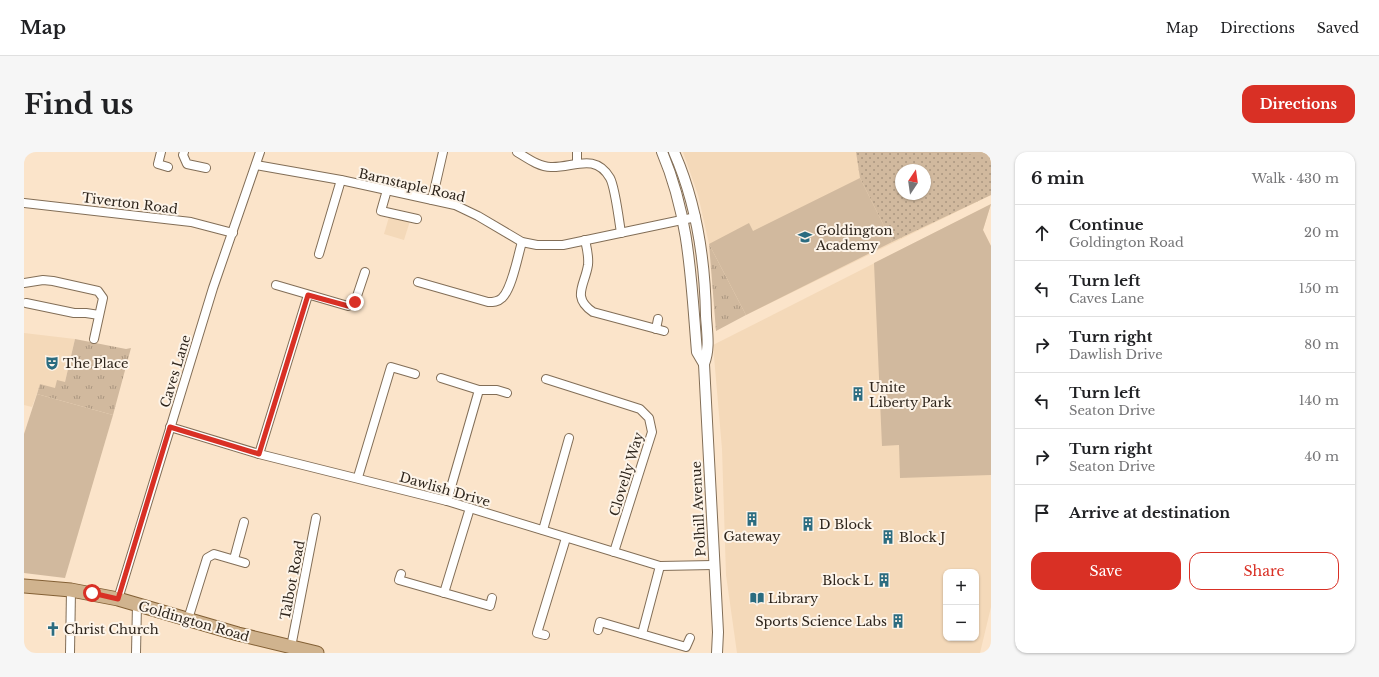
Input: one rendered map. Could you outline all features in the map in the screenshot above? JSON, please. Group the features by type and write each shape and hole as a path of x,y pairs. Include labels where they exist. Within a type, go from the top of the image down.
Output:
{"main road":[{"name":"Goldington Road","path":"24,586 71,590 118,599 238,634 316,653"}],"street":[{"path":"161,152 158,164 168,167"},
{"path":"184,152 183,155 187,164 206,168"},
{"name":"Caves Lane","path":"118,599 213,288 260,152"},
{"path":"432,200 443,152"},
{"path":"517,152 539,164 551,167 586,162 594,163 610,178 621,233"},
{"path":"577,152 577,163"},
{"name":"Polhill Avenue","path":"662,152 674,184 684,220 690,253 697,352 704,364"},
{"name":"Polhill Avenue","path":"674,152 696,217 702,250 708,352 704,364 717,653"},
{"name":"Barnstaple Road","path":"256,165 341,180 466,209 522,242 537,245 563,245 696,217"},
{"path":"319,254 341,180"},
{"path":"387,190 381,211 417,219"},
{"name":"Tiverton Road","path":"24,204 191,222 233,233"},
{"path":"585,240 589,256 588,266 581,291 581,298 584,306 593,312 660,330 658,319"},
{"path":"418,282 488,302 496,302 503,297 508,289 522,242"},
{"path":"276,285 348,306 355,302 365,272"},
{"path":"24,283 43,280 53,281 98,291 103,298 94,339"},
{"path":"259,454 308,295"},
{"path":"26,303 74,313 86,312 99,315"},
{"path":"358,477 391,367 415,374"},
{"path":"441,378 479,390 497,390 507,393"},
{"name":"Clovelly Way","path":"546,379 632,406 646,413 652,424 652,432 614,552"},
{"path":"447,501 479,390"},
{"name":"Dawlish Drive","path":"170,427 259,454 358,477 447,501 660,566 713,565"},
{"path":"543,530 569,438"},
{"path":"444,593 470,508"},
{"name":"Talbot Road","path":"291,647 316,518"},
{"path":"234,559 244,522"},
{"path":"546,635 537,633 566,538"},
{"path":"188,619 207,558 214,554 245,563"},
{"path":"642,634 660,566"},
{"path":"401,574 398,580 490,606 492,598"},
{"path":"70,653 71,590"},
{"path":"136,653 137,604"},
{"path":"598,630 600,622 686,647 690,638"}],"shaded area":[{"name":"Goldington Academy","path":"683,152 991,152 991,195 746,315 709,244 698,195"},
{"path":"991,204 983,230 991,246 991,607 980,653 737,653 726,575 722,449 713,345"},
{"path":"389,217 410,221 404,240 384,234"},
{"path":"24,333 75,339 65,382 55,389 40,385 32,407 24,405"}],"green space":[{"path":"856,152 991,152 991,195 892,242 860,178"},
{"path":"961,152 991,152 991,155 976,156"},
{"path":"860,178 892,242 746,315 709,244 749,223 753,231"},
{"path":"991,204 983,230 991,246 991,475 900,478 899,445 882,446 874,263"},
{"path":"709,244 746,315 716,331"},
{"path":"75,339 126,349 131,348 113,415 37,394 40,384 55,388 57,380 65,382"},
{"path":"37,394 113,415 65,578 24,573 24,434"}],"place":[{"name":"Goldington Academy","path":"805,237"},
{"name":"The Place","path":"52,363"},
{"name":"Unite Liberty Park","path":"858,394"},
{"name":"Gateway","path":"752,519"},
{"name":"D Block","path":"808,524"},
{"name":"Block J","path":"888,537"},
{"name":"Block L","path":"884,580"},
{"name":"Library","path":"757,598"},
{"name":"Sports Science Labs","path":"898,621"},
{"name":"Christ Church","path":"53,629"}],"route":[{"path":"92,593 118,599 170,427 259,454 308,295 348,306 355,302"}]}
